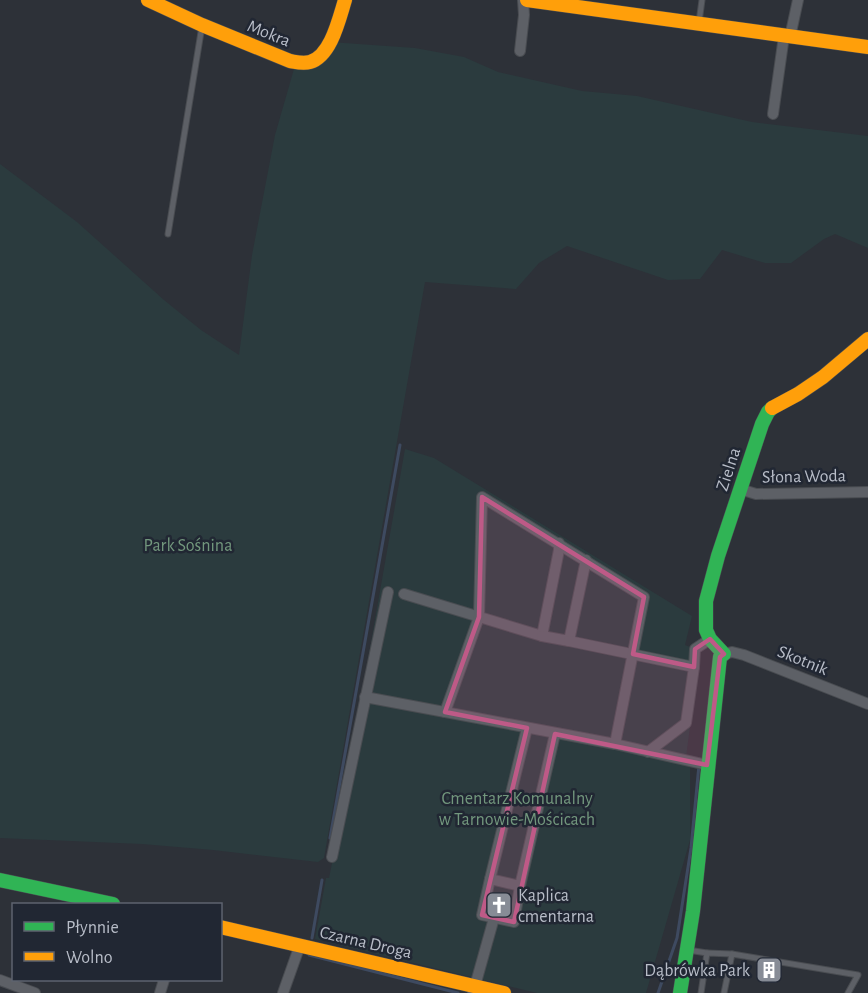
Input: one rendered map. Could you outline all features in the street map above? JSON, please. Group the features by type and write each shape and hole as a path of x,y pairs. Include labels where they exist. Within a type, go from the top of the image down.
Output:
{"street":[{"name":"Mokra","path":"148,0 202,25 290,61 302,63 313,62 325,50 334,33 345,0"},
{"path":"520,51 525,0 868,47"},
{"path":"773,114 787,36 798,0"},
{"name":"Zielna","path":"710,639 706,630 706,601 718,556 768,412 774,406 798,394 823,377 868,339"},
{"name":"Słona Woda","path":"740,489 756,494 868,492"},
{"path":"445,712 479,617 482,497 644,597 615,744"},
{"path":"542,636 559,543"},
{"path":"569,641 586,560"},
{"path":"332,857 388,591"},
{"path":"404,594 542,636 694,667"},
{"path":"648,752 686,723 695,649 710,639 724,654 720,657 693,911 680,993"},
{"name":"Skotnik","path":"724,654 732,652 744,655 868,704"},
{"path":"366,697 615,744 707,765"},
{"path":"527,728 482,915 494,918 514,922 520,886 555,734"},
{"path":"490,879 520,886"},
{"path":"0,880 108,903"},
{"path":"474,989 494,918"},
{"name":"Czarna Droga","path":"222,927 474,989 504,993"},
{"path":"283,993 300,945"},
{"path":"0,981 35,993"}],"lane":[{"path":"699,24 702,0"},
{"path":"168,234 202,25"},
{"path":"687,950 732,954 858,975 848,993"},
{"path":"701,993 706,953"},
{"path":"724,993 732,954"}],"highlighted area":[{"path":"482,497 644,597 633,654 694,667 695,649 710,639 724,654 720,657 707,765 555,734 514,922 482,915 527,728 445,712 479,617"}],"green space":[{"name":"Park Sośnina","path":"330,42 415,48 464,57 498,72 582,91 637,96 752,122 868,136 868,248 835,234 824,239 791,263 765,263 722,250 700,279 668,280 567,246 539,263 516,289 425,282 324,858 318,862 142,844 0,838 0,164 77,222 201,330 239,355 252,255 275,135 296,62 302,63"},
{"name":"Cmentarz Komunalny w Tarnowie-Mościcach","path":"405,449 434,458 692,616 685,645 700,651 685,765 690,766 690,840 646,993 537,993 315,939 326,878 329,878 333,858"}],"waterway":[{"path":"330,838 400,445"},
{"path":"658,993 677,938 691,848 699,765"},
{"path":"312,938 322,880"},
{"path":"309,953 309,955 458,993"}],"traffic: fast":[{"path":"680,993 693,911 720,657 724,654 710,639 706,630 706,601 718,556 762,424 772,408"},
{"path":"0,880 108,903"}],"traffic: slow":[{"path":"148,0 290,61 305,63 317,58 329,45 345,0"},
{"path":"527,0 868,47"},
{"path":"772,408 823,377 868,339"},
{"path":"222,927 504,993"}],"place":[{"name":"Kaplica cmentarna","path":"499,905"},
{"name":"Dąbrówka Park","path":"769,970"}]}
